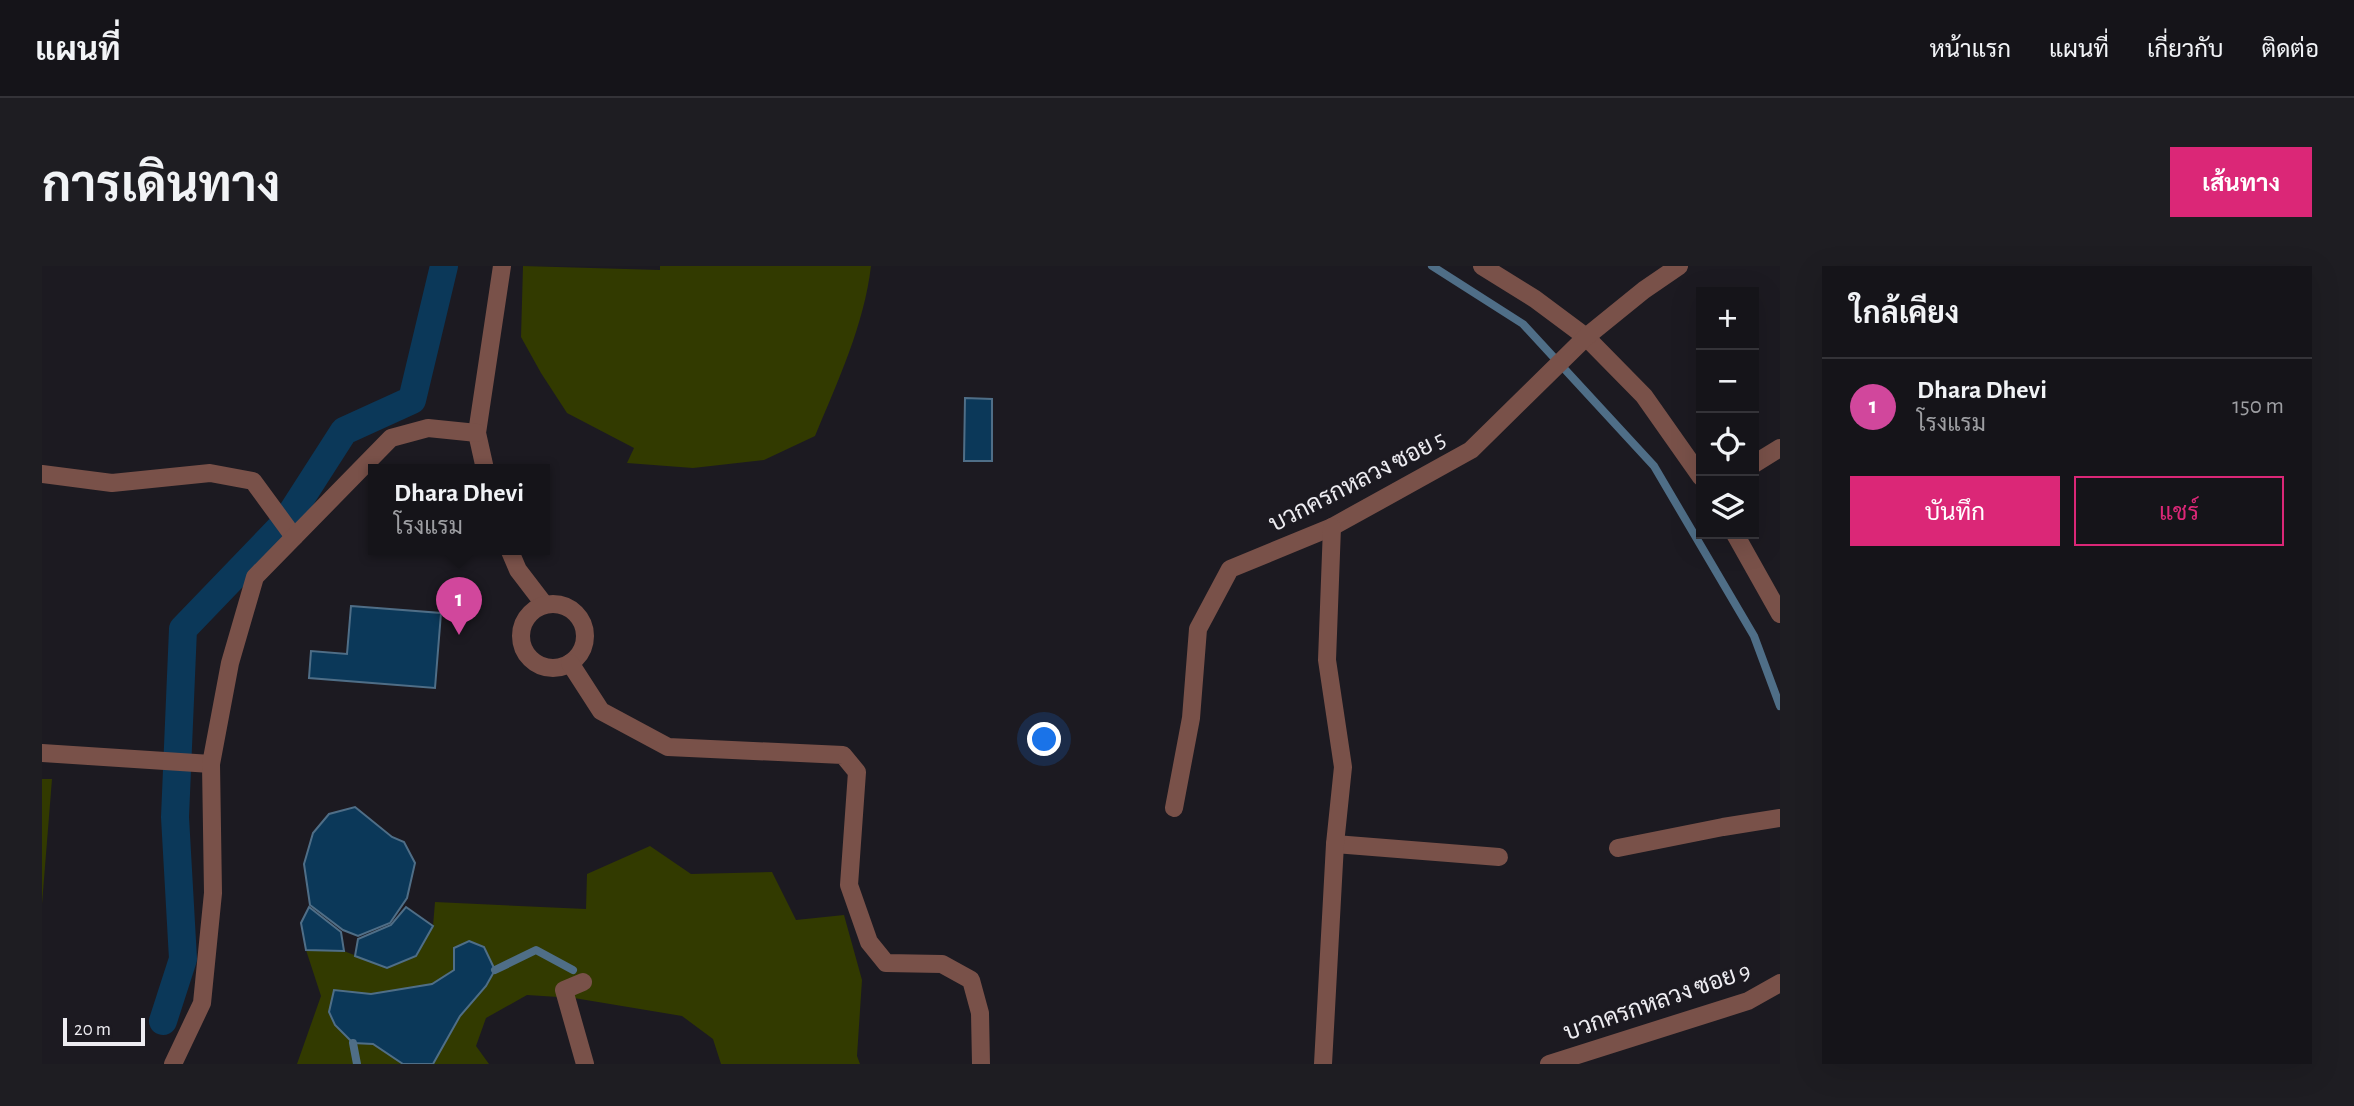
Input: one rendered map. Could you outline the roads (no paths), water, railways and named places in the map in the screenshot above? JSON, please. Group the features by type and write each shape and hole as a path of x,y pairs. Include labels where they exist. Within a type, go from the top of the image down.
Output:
{"street":[{"path":"484,464 477,433 502,266"},
{"path":"1482,266 1535,299 1587,337 1644,396 1700,476"},
{"name":"บวกครกหลวง ซอย 5","path":"1174,808 1191,718 1198,629 1230,569 1332,527 1471,450 1587,337 1644,290 1679,266"},
{"path":"173,1064 202,1003 213,893 211,764 230,663 256,577 391,438 428,428 477,433"},
{"path":"1759,461 1780,448"},
{"path":"42,474 112,483 210,474 253,481 294,537"},
{"path":"1323,1064 1335,844 1343,767 1327,660 1332,527"},
{"path":"1738,539 1780,614"},
{"path":"512,555 518,570 544,604"},
{"path":"544,604 566,606 580,617 584,628 583,646 578,656 570,663 552,668 537,664 524,651 520,640 526,617 544,604"},
{"path":"570,663 601,711 668,747 843,755 857,772 849,885 869,942 886,963 942,964 971,980 981,1013 981,1064"},
{"path":"42,754 211,764"},
{"path":"1618,848 1780,818"},
{"path":"1335,844 1499,857"},
{"path":"583,982 564,990 585,1064"},
{"name":"บวกครกหลวง ซอย 9","path":"1549,1064 1748,1001 1780,983"}],"water":[{"path":"965,398 992,399 992,461 964,461"},
{"path":"351,606 441,613 435,688 309,678 311,651 347,654"},
{"path":"355,807 392,837 404,842 415,863 407,898 390,923 358,936 343,930 310,905 304,864 313,833 329,814"},
{"path":"309,907 341,932 344,951 306,950 301,923"},
{"path":"406,907 433,926 416,956 387,968 355,956 358,939 391,925"},
{"path":"469,941 484,947 495,970 486,986 460,1016 433,1064 403,1064 373,1044 353,1043 335,1025 329,1012 334,990 371,994 432,984 454,970 454,948"}],"waterway":[{"path":"163,1021 183,959 175,817 183,629 285,523 344,431 412,400 444,266"},
{"path":"1432,266 1523,324 1654,466 1754,636 1780,706"},
{"path":"495,970 536,950 573,970"},
{"path":"353,1043 357,1064"}],"place":[{"name":"Dhara Dhevi","path":"459,635"}]}
